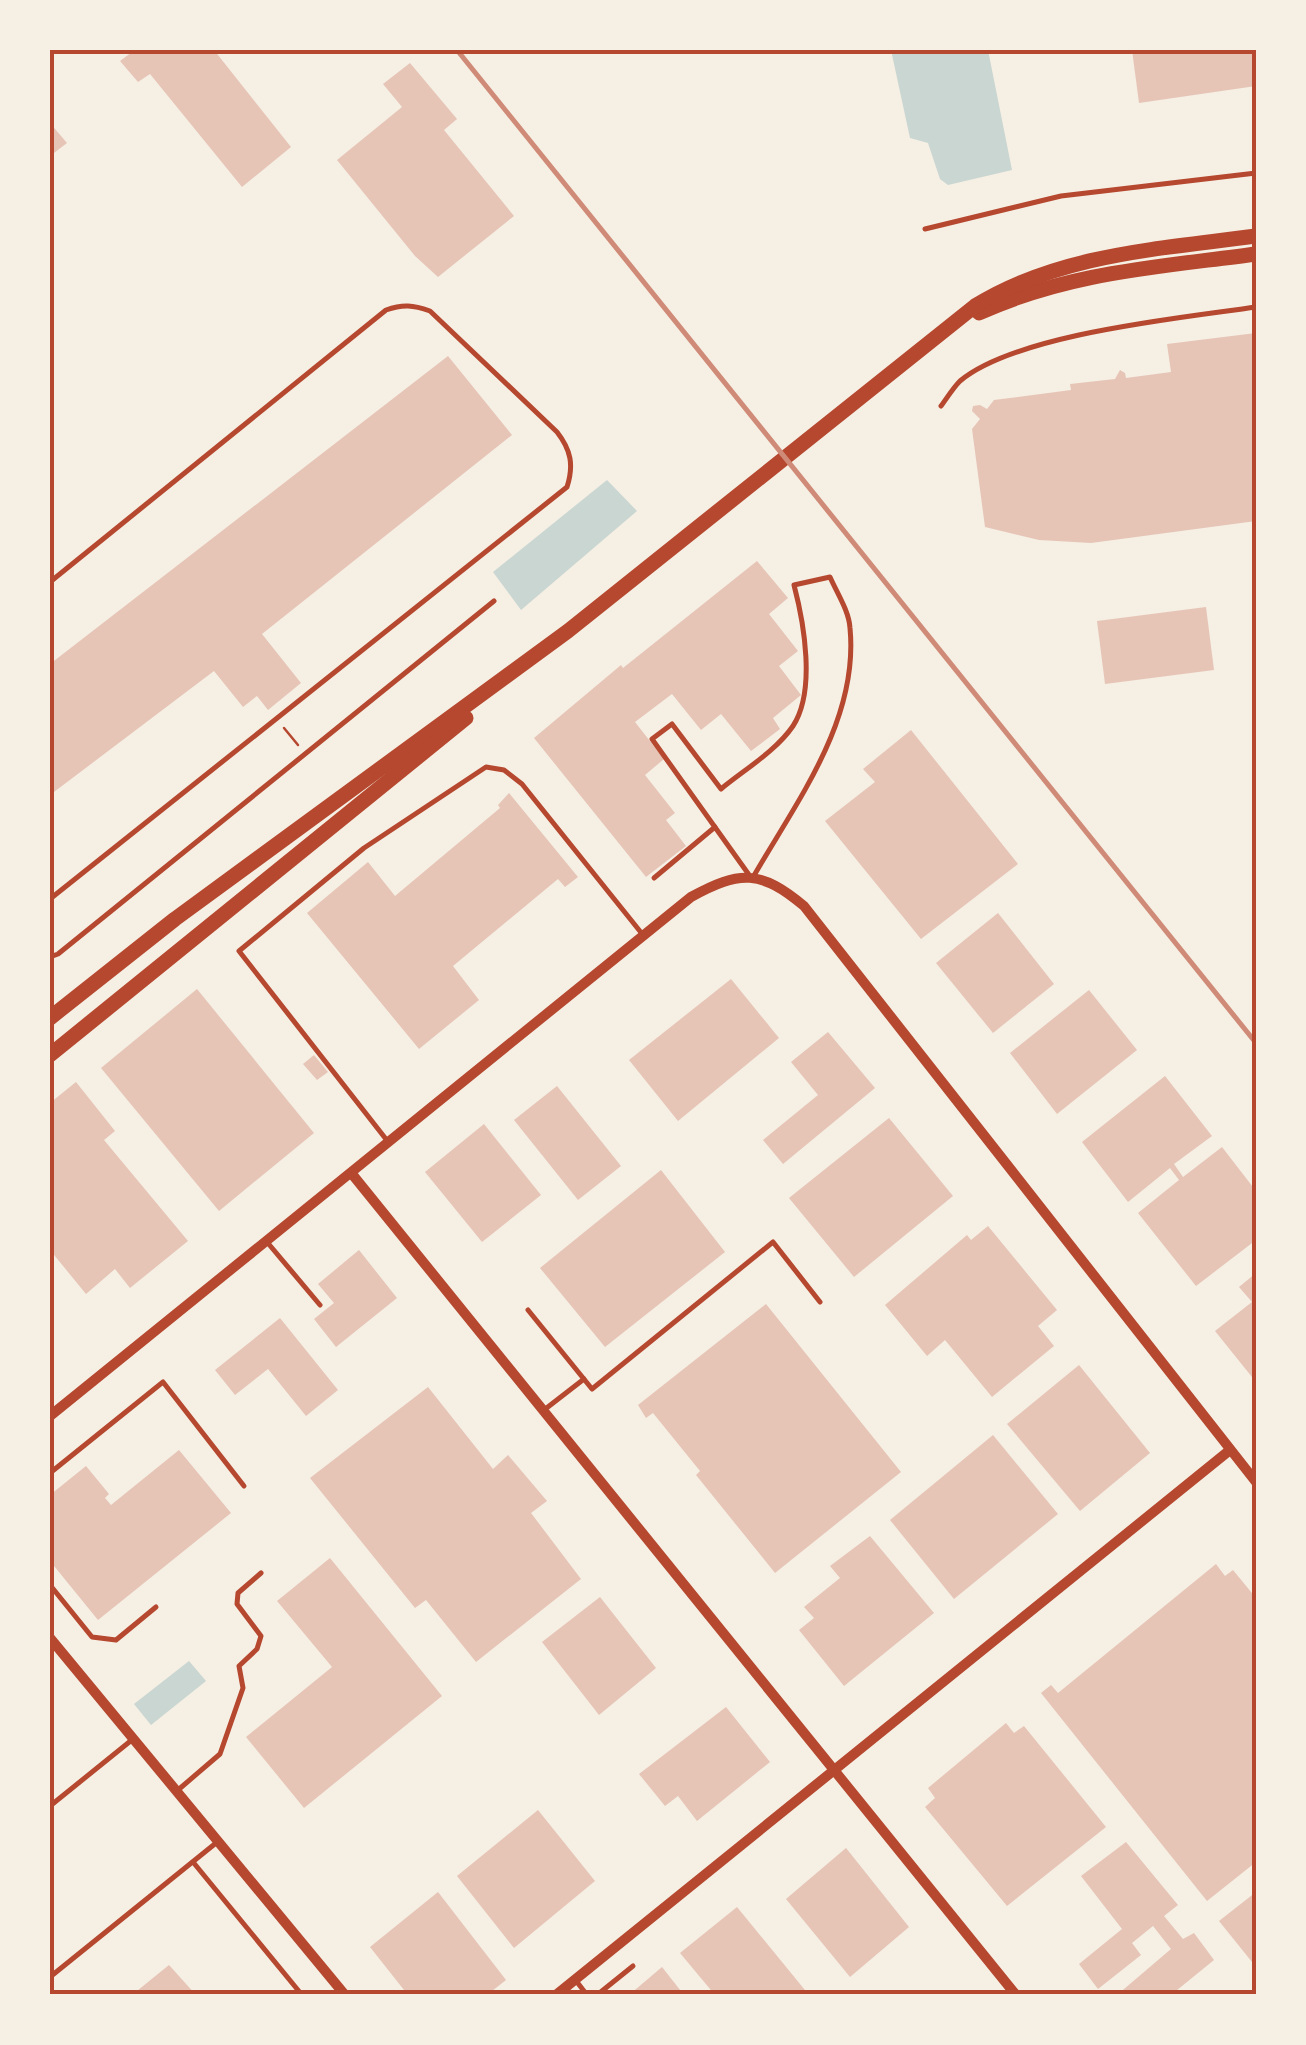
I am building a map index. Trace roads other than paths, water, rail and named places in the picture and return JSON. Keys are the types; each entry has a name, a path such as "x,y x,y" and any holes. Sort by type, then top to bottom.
{"main road":[{"path":"50,1055 415,762 568,630 932,338 995,294 1047,272 1120,255 1256,236"},
{"path":"932,338 1012,298 1055,284 1106,273 1256,254"},
{"path":"50,1018 175,919 568,630"}],"street":[{"path":"50,1416 674,910 713,885 735,878 752,878 779,885 804,906 1256,1482"},
{"path":"352,1174 1016,1995"},
{"path":"556,1995 1230,1450"},
{"path":"50,1638 344,1995"}],"lane":[{"path":"925,228 1061,196 1256,172"},
{"path":"50,582 386,310 412,304 430,311 558,432 571,458 567,486 50,899"},
{"path":"942,406 959,382 997,360 1045,342 1256,307"},
{"path":"830,577 850,624 850,682 832,737 752,878 652,739 672,724 721,789 778,741 794,724 805,680 804,632 794,585 830,577"},
{"path":"50,957 494,601"},
{"path":"390,1143 239,951 364,848 486,767 504,770 522,784 644,935"},
{"path":"654,878 715,827"},
{"path":"267,1242 320,1305"},
{"path":"528,1310 592,1388 774,1242 820,1302"},
{"path":"544,1410 584,1380"},
{"path":"50,1474 163,1382 244,1486"},
{"path":"177,1790 220,1754 243,1688 239,1666 257,1649 261,1636 237,1604 238,1593 261,1572"},
{"path":"50,1585 92,1637 116,1640 156,1607"},
{"path":"50,1806 134,1738"},
{"path":"50,1977 219,1841"},
{"path":"194,1862 302,1995"},
{"path":"598,1995 633,1966"},
{"path":"575,1980 587,1995"}],"railway":[{"path":"457,50 1256,1043"}]}
